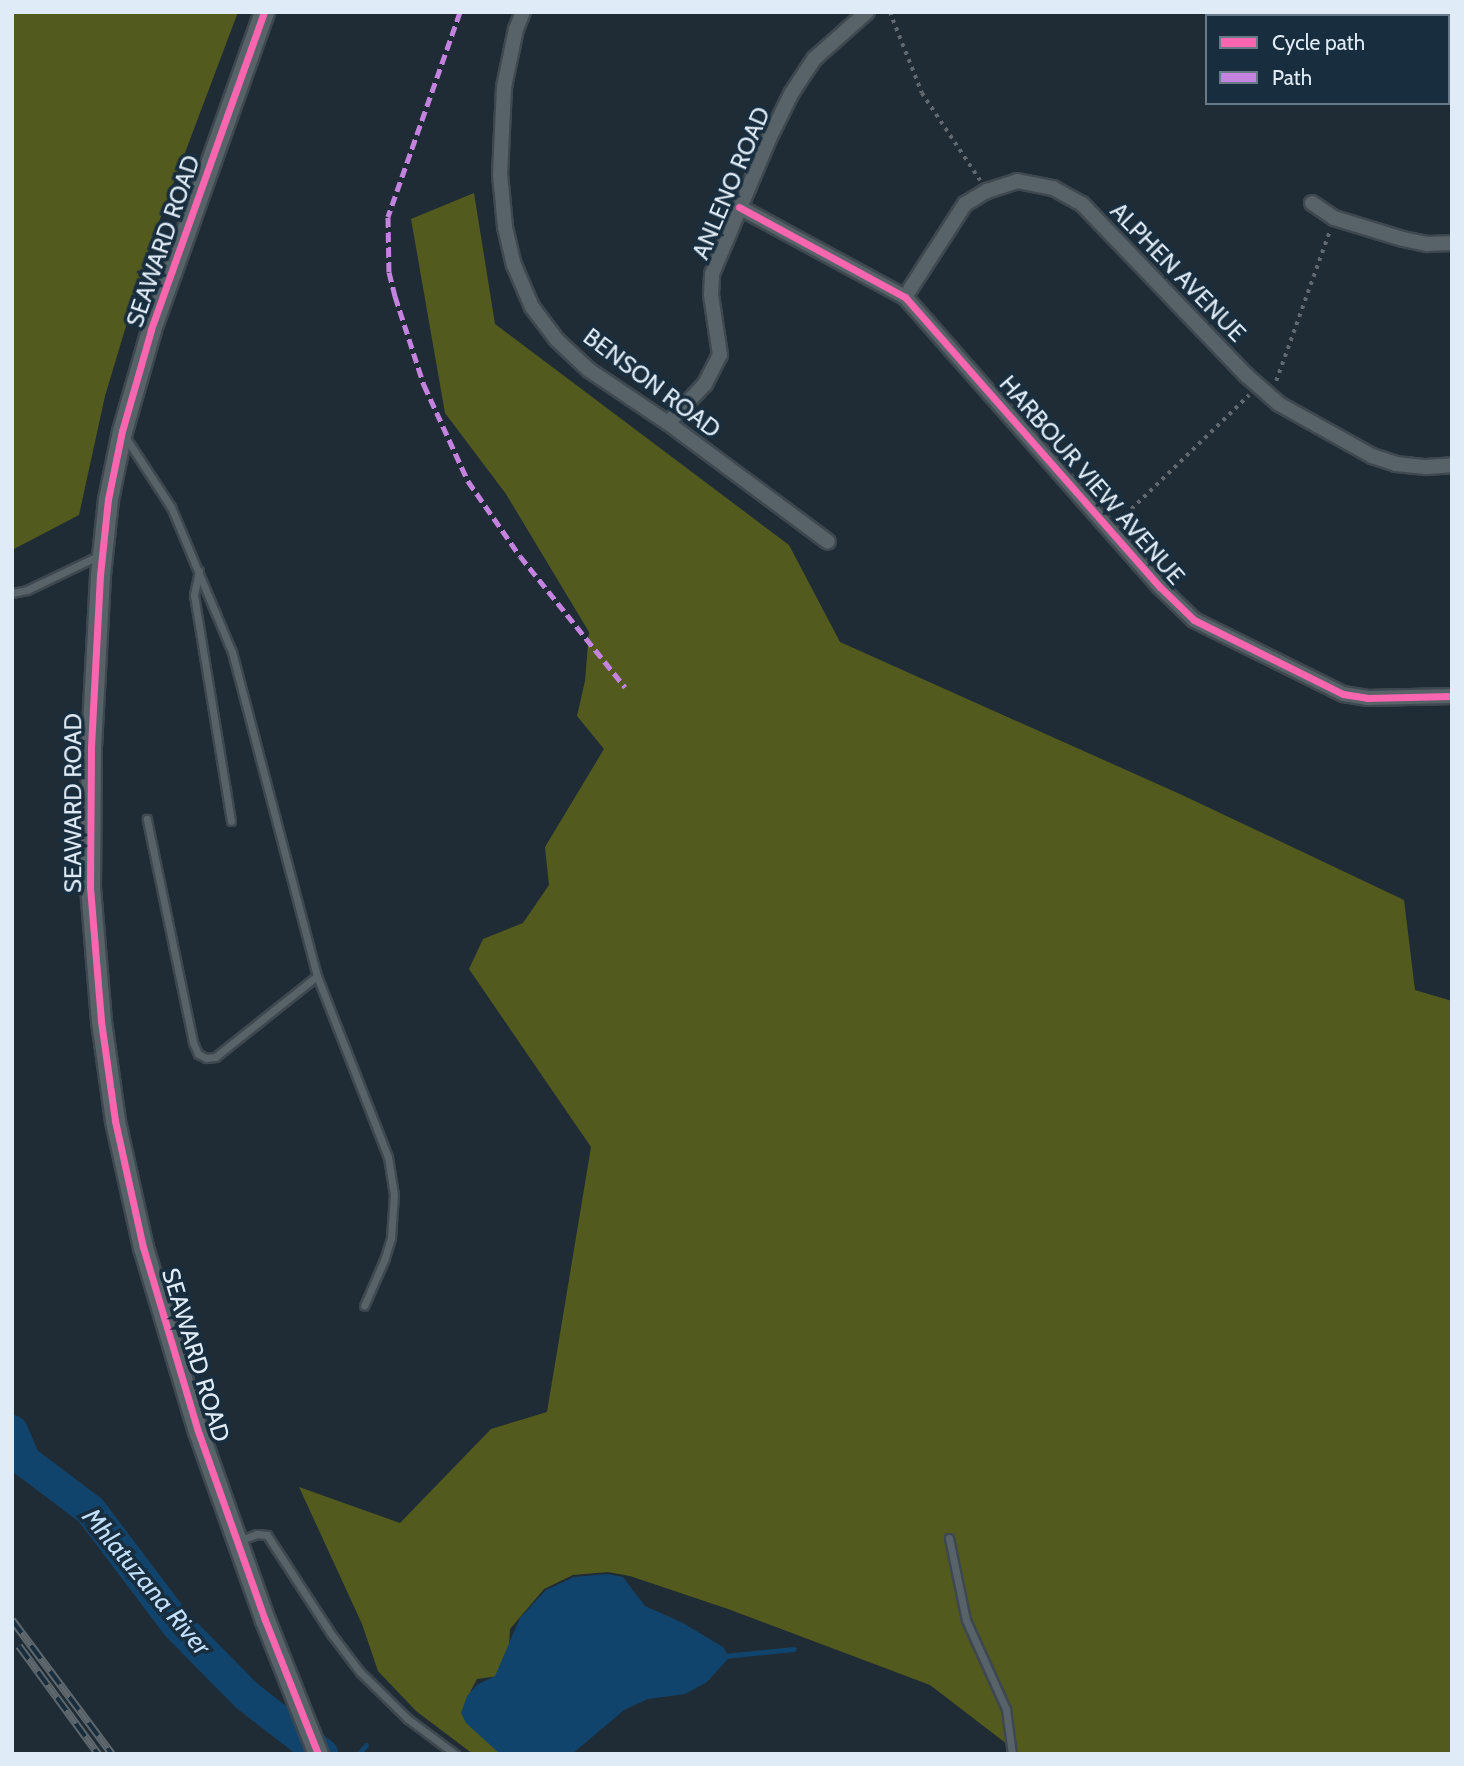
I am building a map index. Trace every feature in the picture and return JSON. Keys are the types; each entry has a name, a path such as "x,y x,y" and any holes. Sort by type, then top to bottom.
{"street":[{"name":"SEAWARD ROAD","path":"264,12 151,330 122,431 108,499 102,554 91,747 90,873 101,1021 117,1134 143,1247 198,1431 265,1620 318,1754"},
{"name":"BENSON ROAD","path":"523,12 516,29 504,88 500,130 505,227 514,265 532,306 557,341 589,370 668,423 828,542"},
{"name":"ANLENO ROAD","path":"668,423 705,384 720,355 711,295 712,274 739,207 791,94 814,59 867,12"},
{"path":"1355,12 1373,14"},
{"name":"ALPHEN AVENUE","path":"905,297 965,204 986,191 1017,181 1053,188 1082,204 1270,396 1372,456 1396,464 1426,467 1452,464"},
{"path":"1312,203 1334,218 1404,239 1427,244 1452,243"},
{"name":"HARBOUR VIEW AVENUE","path":"739,207 905,297 1167,594 1194,620 1323,687 1367,698 1452,696"}],"lane":[{"path":"122,431 171,507 232,652 317,976 388,1157 394,1194 391,1238 364,1306"},
{"path":"12,593 27,590 102,554"},
{"path":"199,571 194,595 231,821"},
{"path":"147,819 198,1054 206,1058 215,1057 317,976"},
{"path":"237,1542 257,1534 267,1535 332,1635 360,1672 408,1719 455,1754"},
{"path":"949,1538 966,1620 1002,1696 1012,1754"}],"path":[{"path":"890,12 922,93 986,191"},
{"path":"1270,396 1334,218"},
{"path":"1111,530 1258,386"}],"green space":[{"path":"12,12 238,12 151,243 105,396 79,515 12,550"},
{"path":"474,193 495,324 789,545 840,642 1182,795 1404,900 1415,990 1452,1001 1452,1754 1020,1754 930,1685 728,1609 630,1576 608,1572 573,1575 544,1589 510,1629 508,1660 498,1676 477,1679 468,1696 506,1754 473,1754 416,1711 378,1671 362,1624 299,1487 400,1523 491,1429 547,1412 591,1147 469,969 483,939 523,923 549,885 545,847 604,749 577,716 585,681 589,632 506,494 445,413 411,219"}],"water":[{"path":"607,1574 623,1577 645,1606 683,1623 723,1647 728,1655 727,1660 707,1682 685,1694 648,1699 624,1710 572,1754 500,1754 466,1723 461,1713 467,1696 477,1685 495,1676 520,1618 546,1590 574,1577"}],"waterway":[{"name":"Mhlatuzana River","path":"12,1431 25,1461 91,1511 178,1626 247,1696 322,1754"},
{"path":"724,1656 794,1649"},
{"path":"358,1754 366,1745"}],"railway":[{"path":"12,1620 112,1754"},
{"path":"19,1646 98,1754"}],"marked path":[{"path":"460,12 388,217 389,272 424,385 468,481 520,556 625,687"}],"cycle path":[{"path":"264,12 151,330 122,431 108,499 100,575 91,747 90,887 101,1021 115,1121 143,1247 198,1431 265,1620 318,1754"},
{"path":"739,207 905,297 1160,587 1194,620 1343,694 1367,698 1452,696"}]}
